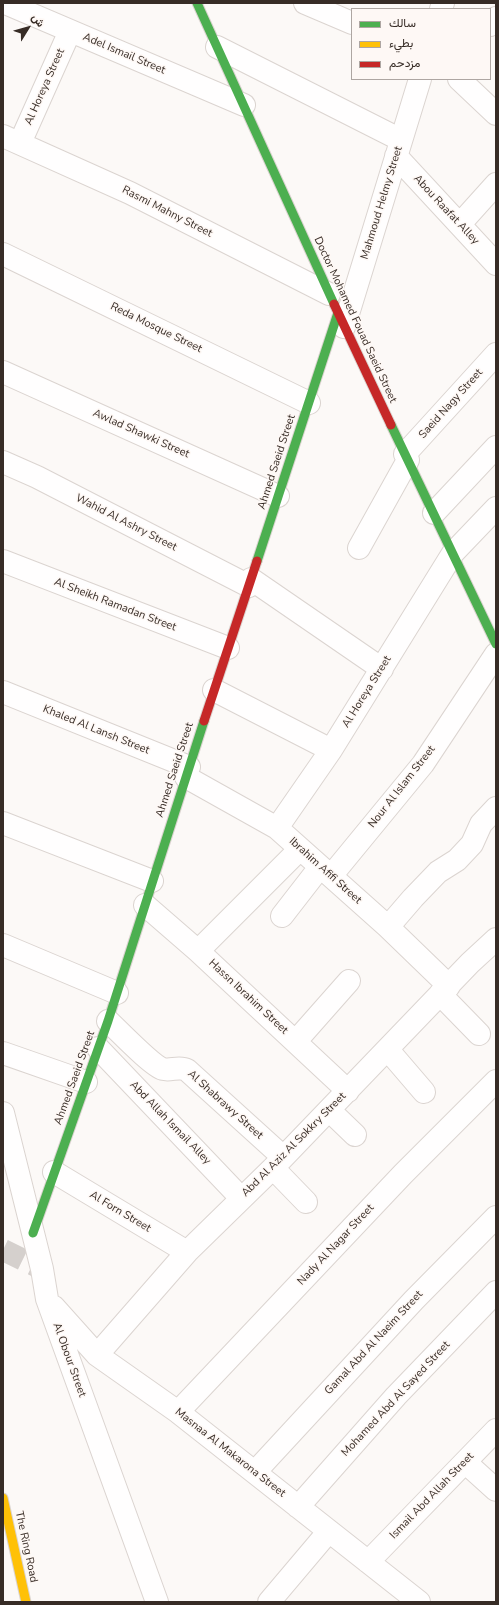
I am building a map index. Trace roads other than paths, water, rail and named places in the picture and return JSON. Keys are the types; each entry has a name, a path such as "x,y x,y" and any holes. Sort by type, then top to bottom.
{"main road":[{"name":"Doctor Mohamed Fouad Saeid Street","path":"196,4 217,46 337,312 496,644"},
{"name":"Ahmed Saeid Street","path":"33,1233 108,1021 187,772 309,403 337,312"},
{"name":"The Ring Road","path":"3,1498 26,1602"}],"street":[{"name":"Adel Ismail Street","path":"5,3 244,105"},
{"path":"305,3 351,23"},
{"name":"Al Horeya Street","path":"11,140 70,31"},
{"name":"Abou Raafat Alley","path":"217,46 399,148 460,224 496,264"},
{"name":"Mahmoud Helmy Street","path":"337,312 399,148 420,80"},
{"path":"460,80 496,114"},
{"name":"Rasmi Mahny Street","path":"11,140 130,193 337,312"},
{"path":"460,224 496,184"},
{"name":"Reda Mosque Street","path":"3,254 309,403"},
{"name":"Saeid Nagy Street","path":"359,548 407,457 496,354"},
{"name":"Awlad Shawki Street","path":"3,372 278,496"},
{"path":"434,513 496,447"},
{"name":"Wahid Al Ashry Street","path":"3,462 250,582 382,669"},
{"name":"Al Horeya Street","path":"277,828 331,750 453,553 496,508"},
{"name":"Al Sheikh Ramadan Street","path":"3,561 228,648"},
{"name":"Nour Al Islam Street","path":"282,916 422,764 496,654"},
{"path":"214,690 331,750"},
{"name":"Khaled Al Lansh Street","path":"3,692 187,772"},
{"name":"Ibrahim Afifi Street","path":"187,772 277,828 388,927 444,990 479,1034"},
{"path":"388,927 438,872 457,860 472,844 481,824 496,808"},
{"path":"3,822 152,881"},
{"path":"198,951 300,849"},
{"name":"Hassn Ibrahim Street","path":"145,905 198,951 348,1091"},
{"name":"Abd Al Aziz Al Sokkry Street","path":"97,1355 187,1252 278,1163 444,990 496,939"},
{"path":"3,945 117,993"},
{"path":"296,1041 349,981"},
{"name":"Al Shabrawy Street","path":"108,1021 157,1066 168,1070 179,1067 187,1070 278,1163 306,1202"},
{"name":"Abd Allah Ismail Alley","path":"98,1048 241,1198"},
{"path":"388,1050 424,1092"},
{"path":"3,1053 86,1082"},
{"name":"Nady Al Nagar Street","path":"178,1412 403,1174 496,1081"},
{"path":"329,1110 355,1135"},
{"name":"Al Obour Street","path":"3,1112 42,1269 47,1299 156,1602"},
{"name":"Al Forn Street","path":"54,1172 187,1252"},
{"name":"Gamal Abd Al Naeim Street","path":"255,1472 414,1300 496,1217"},
{"name":"Mohamed Abd Al Sayed Street","path":"298,1507 396,1396 496,1292"},
{"name":"Masnaa Al Makarona Street","path":"47,1299 97,1355 178,1412 418,1602"},
{"name":"Ismail Abd Allah Street","path":"368,1562 496,1430"},
{"path":"465,1462 496,1490"},
{"path":"269,1602 329,1531"}],"tunnel":[{"path":"3,1250 42,1269"}]}
